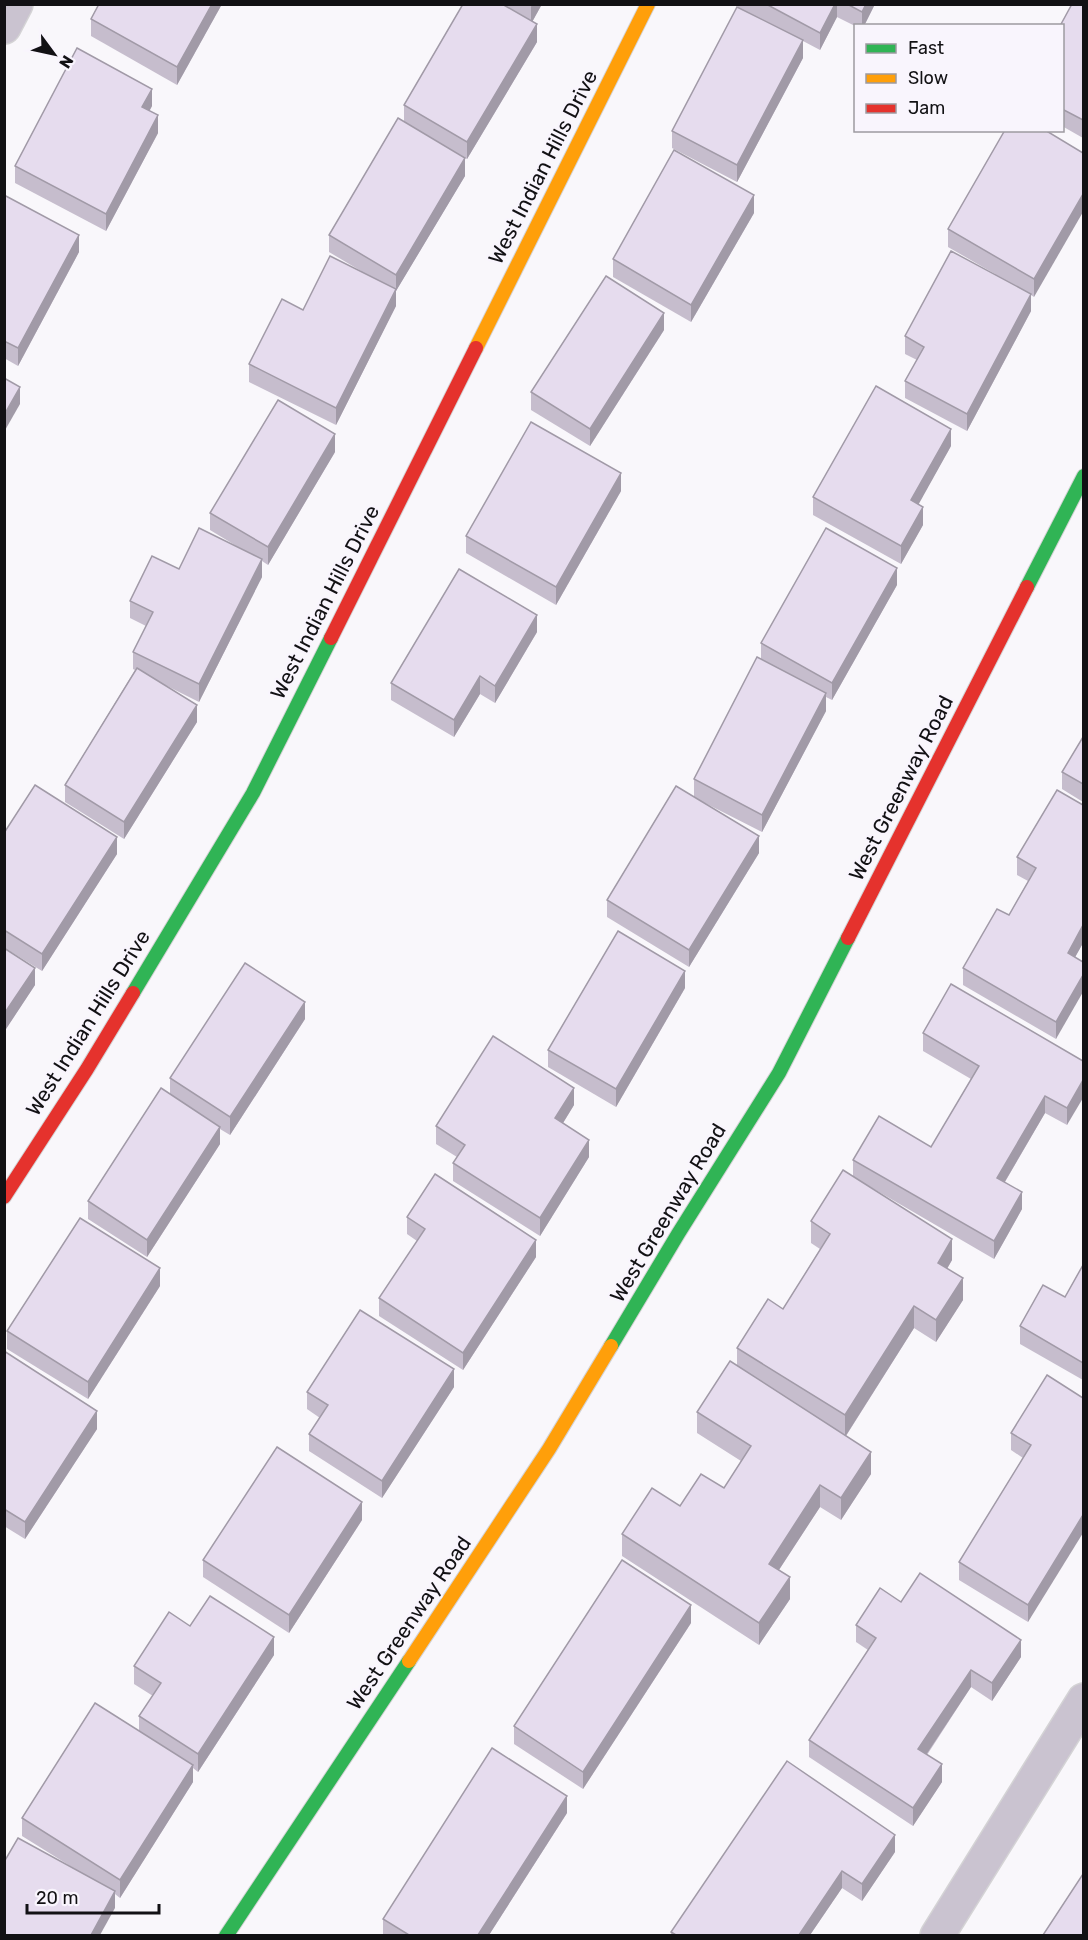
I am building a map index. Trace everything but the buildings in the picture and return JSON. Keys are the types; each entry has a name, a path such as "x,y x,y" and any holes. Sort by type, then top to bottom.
{"street":[{"path":"4,27 16,4"},
{"name":"West Indian Hills Drive","path":"4,1197 87,1069 253,793 648,4"},
{"name":"West Greenway Road","path":"226,1935 549,1449 678,1234 779,1072 1080,492"},
{"path":"937,1935 1083,1700"}],"traffic: fast":[{"path":"1027,587 1084,476"},
{"path":"133,993 253,793 331,638"},
{"path":"611,1346 779,1073 848,938"},
{"path":"226,1936 409,1661"}],"traffic: slow":[{"path":"476,348 648,4"},
{"path":"409,1661 549,1449 611,1346"}],"traffic: jam":[{"path":"331,638 476,348"},
{"path":"848,938 1027,587"},
{"path":"4,1197 133,993"}]}
